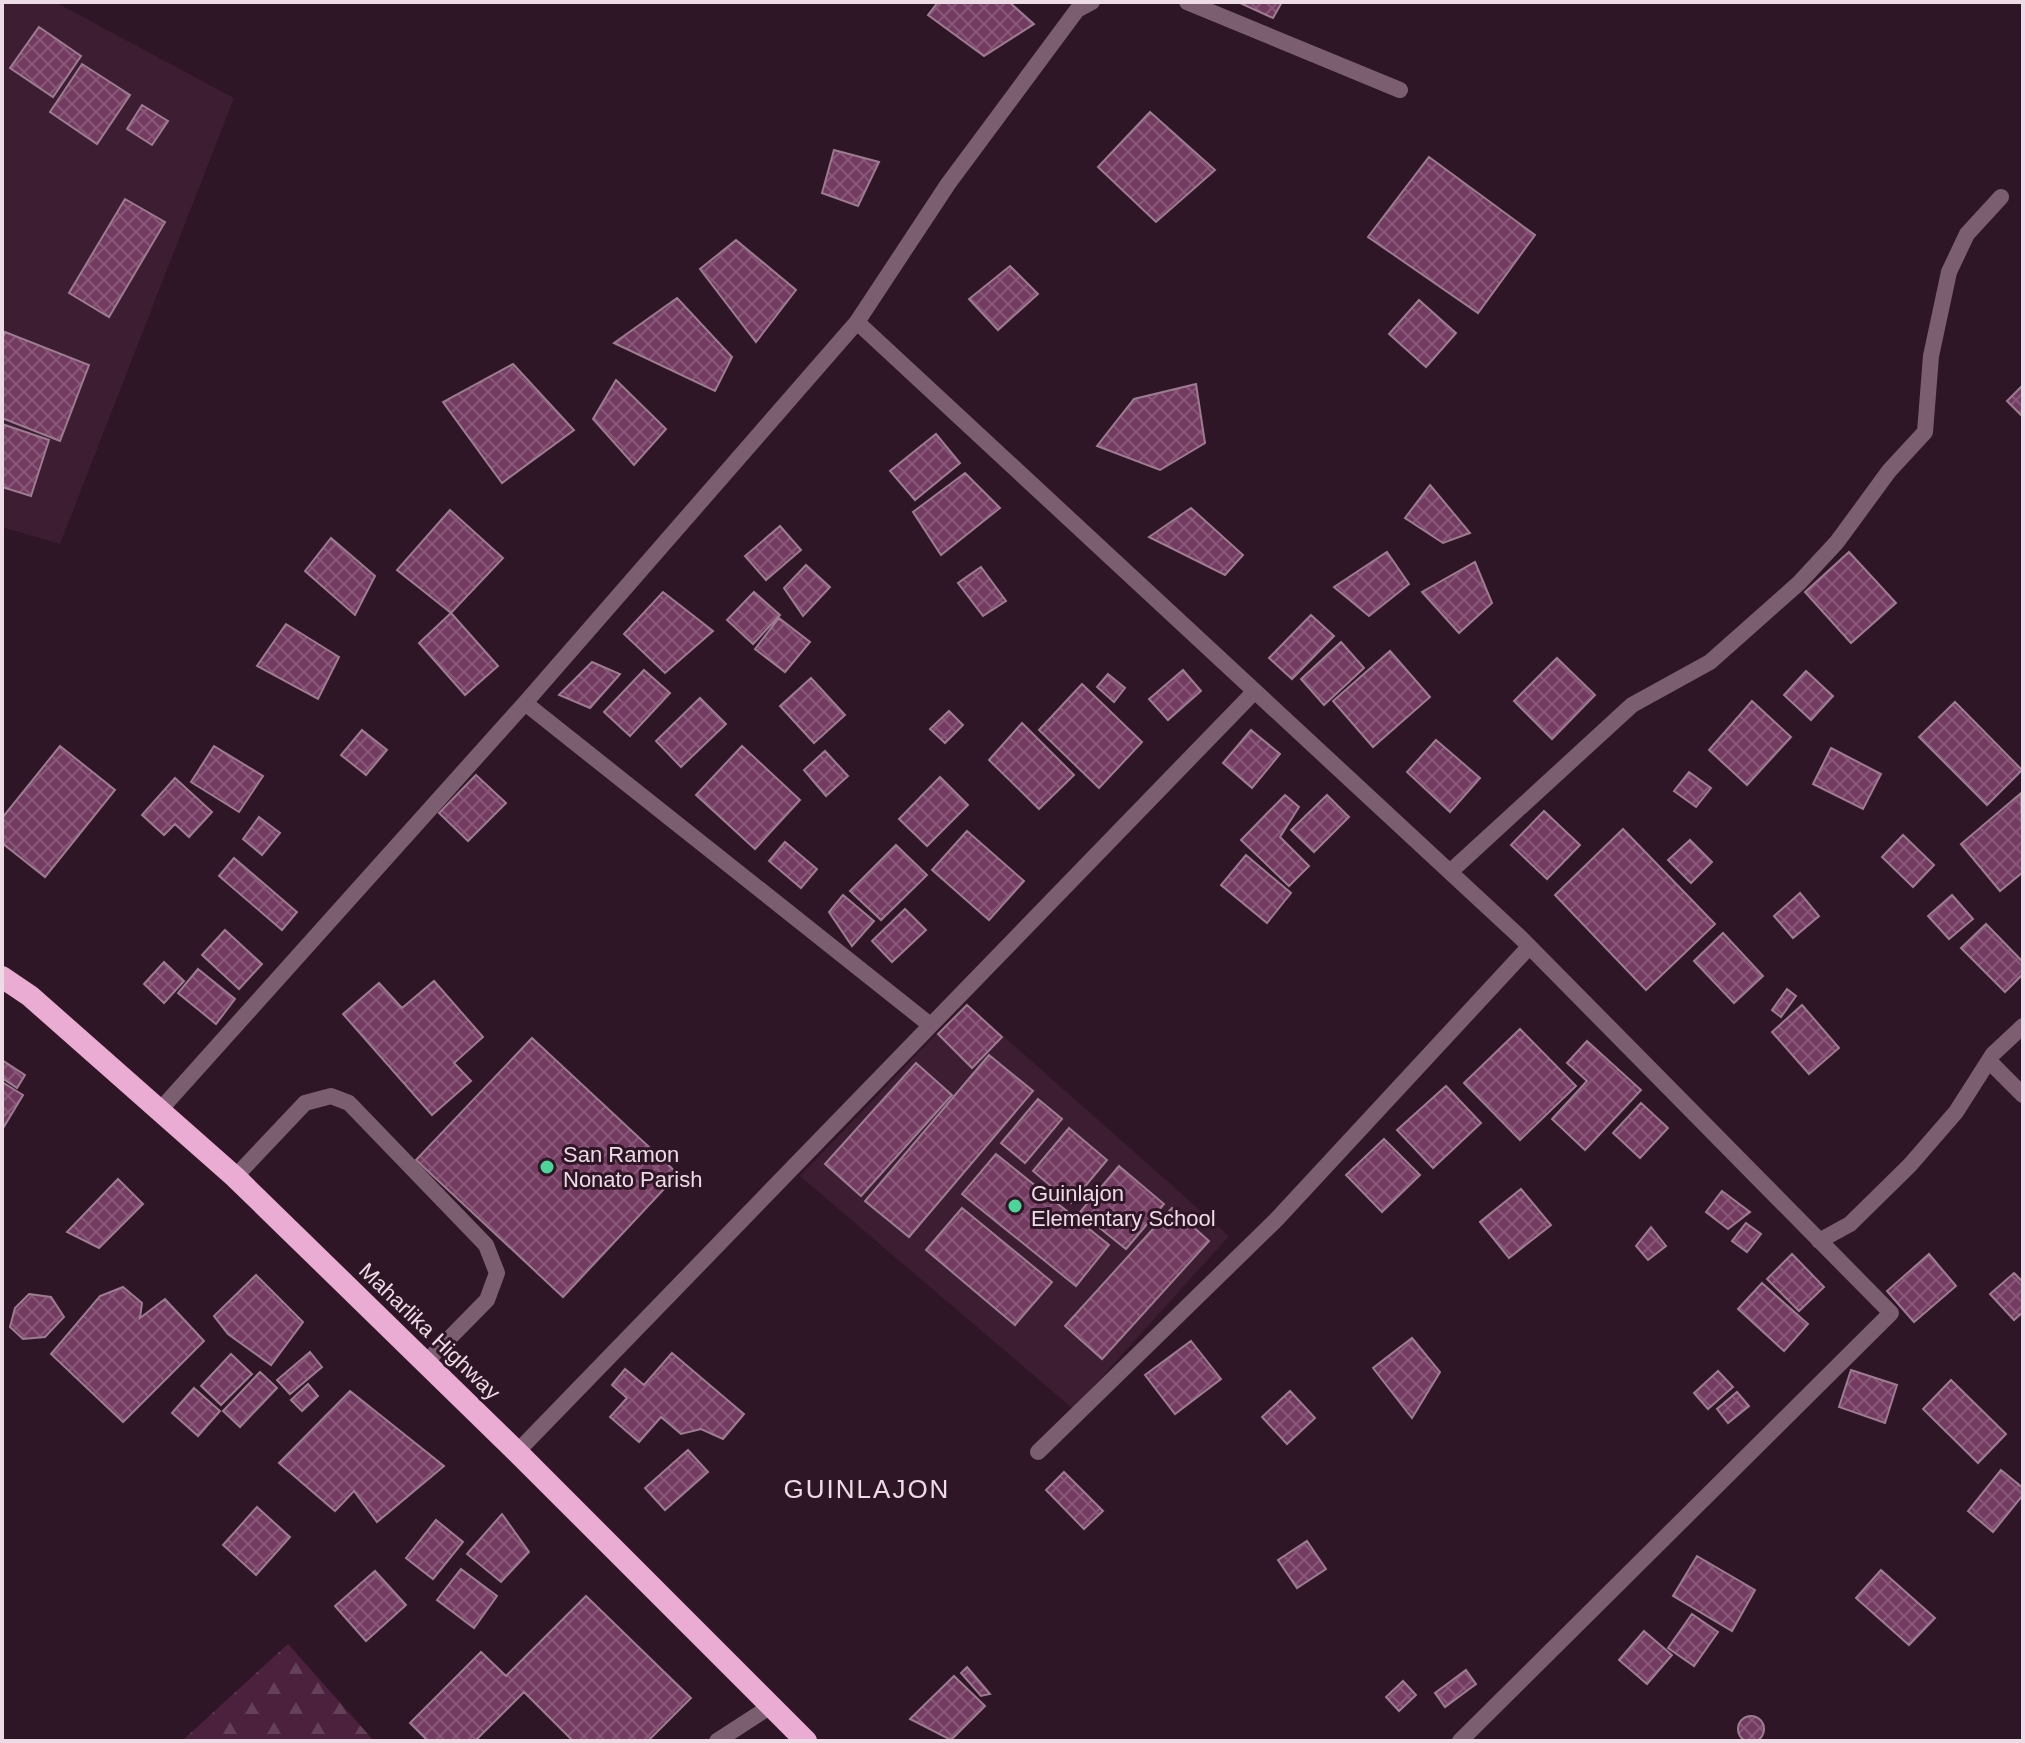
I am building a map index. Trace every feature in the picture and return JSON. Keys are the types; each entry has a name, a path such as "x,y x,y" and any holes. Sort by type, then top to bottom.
{"highway":[{"name":"Maharlika Highway","path":"2,977 30,996 235,1177 517,1452 806,1741"}],"street":[{"path":"160,1110 525,703 857,322 948,184 1077,10 1092,2"},
{"path":"1187,2 1400,90"},
{"path":"1450,872 1632,705 1710,662 1799,583 1837,542 1889,471 1925,432 1931,356 1949,272 1967,234 2001,197"},
{"path":"857,322 1529,947 1891,1313 1460,1741"},
{"path":"517,1452 1255,691"},
{"path":"525,703 929,1024"},
{"path":"1038,1452 1276,1220 1529,947"},
{"path":"1819,1241 1850,1224 1910,1165 1947,1124 1989,1061 2023,1026"},
{"path":"1989,1061 2023,1095"},
{"path":"235,1177 305,1103 331,1096 349,1103 486,1245 497,1273 487,1300 425,1363"},
{"path":"717,1741 771,1706"}],"shaded area":[{"path":"2,2 55,2 234,98 60,544 2,527"},
{"name":"Guinlajon Elementary School","path":"966,1003 1229,1236 1073,1409 800,1176"}],"green space":[{"path":"288,1644 374,1741 182,1741"}],"building":[{"path":"938,2 1009,2 1034,24 984,56 928,15"},
{"path":"1238,2 1282,2 1273,18"},
{"path":"39,27 81,56 53,97 10,68"},
{"path":"82,64 130,95 97,144 50,112"},
{"path":"142,105 168,121 152,145 127,129"},
{"path":"1150,112 1215,170 1156,222 1098,167"},
{"path":"834,150 879,162 858,206 822,193"},
{"path":"1429,157 1535,235 1478,313 1368,237"},
{"path":"125,199 165,222 109,317 69,293"},
{"path":"736,240 796,290 756,342 700,269"},
{"path":"1010,266 1038,294 998,330 969,299"},
{"path":"677,298 732,357 715,391 614,343"},
{"path":"1419,300 1456,333 1426,367 1389,334"},
{"path":"5,332 89,365 60,441 2,418 2,339"},
{"path":"513,364 574,430 502,483 443,402"},
{"path":"616,380 666,429 634,465 593,419"},
{"path":"1196,384 1205,443 1160,470 1097,446 1134,399"},
{"path":"2023,385 2023,417 2007,401"},
{"path":"2,424 49,440 31,496 2,487"},
{"path":"936,434 960,463 915,500 890,471"},
{"path":"965,473 1000,508 941,555 913,512"},
{"path":"1430,485 1470,533 1443,543 1405,518"},
{"path":"1191,508 1243,555 1225,575 1149,537"},
{"path":"450,510 503,558 451,613 397,570"},
{"path":"780,526 801,550 766,580 745,556"},
{"path":"331,538 375,576 355,615 305,571"},
{"path":"1387,552 1409,584 1369,616 1334,587"},
{"path":"1849,552 1896,603 1851,643 1805,592"},
{"path":"1475,562 1492,603 1459,633 1422,592"},
{"path":"806,565 830,587 803,616 784,588"},
{"path":"981,567 1006,601 983,616 958,583"},
{"path":"663,592 713,631 665,673 624,634"},
{"path":"754,592 780,615 753,644 727,620"},
{"path":"451,613 498,666 465,695 419,643"},
{"path":"1311,615 1334,636 1292,679 1269,658"},
{"path":"779,618 810,642 785,672 755,649"},
{"path":"286,624 339,657 318,699 257,666"},
{"path":"1341,642 1364,668 1324,705 1301,679"},
{"path":"1390,651 1430,697 1373,747 1333,701"},
{"path":"1557,658 1595,695 1552,739 1514,701"},
{"path":"592,662 620,674 590,708 559,695"},
{"path":"644,670 670,693 630,736 604,712"},
{"path":"1183,670 1201,691 1168,720 1149,699"},
{"path":"1806,671 1833,696 1811,720 1784,695"},
{"path":"1108,674 1125,688 1114,702 1097,687"},
{"path":"811,678 845,715 814,743 780,706"},
{"path":"1082,684 1142,742 1099,788 1039,730"},
{"path":"700,698 726,724 681,767 656,741"},
{"path":"1752,701 1791,737 1747,785 1709,750"},
{"path":"1955,702 2022,770 1987,805 1919,737"},
{"path":"949,711 963,725 945,743 930,729"},
{"path":"1022,723 1074,775 1039,809 989,760"},
{"path":"362,730 387,750 366,775 341,755"},
{"path":"1251,730 1280,754 1252,788 1223,763"},
{"path":"1436,740 1480,778 1450,812 1407,772"},
{"path":"60,746 115,790 45,877 2,843 2,818"},
{"path":"214,746 263,776 239,812 191,782"},
{"path":"742,746 800,800 755,849 696,795"},
{"path":"1831,748 1881,774 1863,809 1813,784"},
{"path":"825,751 848,776 826,796 804,770"},
{"path":"1689,772 1711,788 1696,807 1674,791"},
{"path":"476,775 506,803 468,841 439,813"},
{"path":"940,777 968,805 927,846 899,819"},
{"path":"175,778 212,812 189,837 175,824 164,835 142,815"},
{"path":"2021,793 2023,872 2000,891 1961,844"},
{"path":"1285,795 1299,807 1280,837 1309,866 1289,886 1241,840"},
{"path":"1327,795 1349,817 1314,852 1291,830"},
{"path":"1544,811 1580,845 1547,879 1511,845"},
{"path":"259,817 280,833 262,855 243,839"},
{"path":"1623,829 1715,924 1646,990 1555,895"},
{"path":"967,831 1024,881 989,920 932,870"},
{"path":"1903,835 1934,865 1913,887 1882,857"},
{"path":"1690,840 1712,862 1691,883 1668,860"},
{"path":"785,842 817,869 801,888 769,861"},
{"path":"896,845 927,875 881,920 850,891"},
{"path":"1246,855 1291,893 1267,923 1221,885"},
{"path":"234,858 297,912 282,930 219,876"},
{"path":"1800,893 1819,916 1793,938 1774,916"},
{"path":"843,895 874,921 852,946 829,912"},
{"path":"1952,895 1973,919 1949,939 1928,916"},
{"path":"905,909 926,930 892,962 872,941"},
{"path":"1986,924 2023,962 2023,974 2005,992 1961,948"},
{"path":"225,930 262,964 239,989 202,955"},
{"path":"1723,933 1763,976 1734,1003 1694,961"},
{"path":"164,962 184,981 164,1003 144,984"},
{"path":"198,969 235,999 216,1024 178,993"},
{"path":"434,981 483,1037 454,1063 471,1081 432,1115 343,1014 379,983 402,1008"},
{"path":"1787,989 1796,996 1781,1017 1772,1010"},
{"path":"967,1005 1002,1037 972,1068 938,1034"},
{"path":"1802,1005 1839,1048 1809,1074 1772,1032"},
{"path":"1520,1029 1576,1086 1520,1140 1464,1083"},
{"name":"San Ramon Nonato Parish","path":"532,1038 678,1174 563,1297 416,1160"},
{"path":"1587,1041 1641,1090 1585,1150 1552,1119 1587,1081 1567,1063"},
{"path":"989,1055 1033,1091 909,1237 865,1201"},
{"path":"2,1060 25,1075 17,1088 2,1078"},
{"path":"916,1063 952,1095 861,1196 825,1164"},
{"path":"2,1082 23,1095 2,1130"},
{"path":"1446,1086 1481,1123 1433,1168 1397,1130"},
{"path":"1038,1099 1062,1119 1025,1163 1001,1143"},
{"path":"1641,1103 1668,1128 1640,1158 1613,1133"},
{"path":"1069,1128 1107,1160 1071,1203 1033,1171"},
{"path":"1384,1139 1420,1175 1382,1212 1346,1175"},
{"path":"996,1154 1109,1245 1076,1286 962,1194"},
{"path":"1119,1166 1164,1204 1126,1249 1080,1212"},
{"path":"118,1179 143,1204 99,1248 67,1232"},
{"path":"1521,1189 1551,1225 1509,1258 1480,1222"},
{"path":"1722,1191 1750,1212 1728,1229 1706,1212"},
{"path":"962,1208 1052,1282 1015,1325 926,1250"},
{"path":"1172,1208 1209,1241 1102,1359 1065,1326"},
{"path":"1746,1223 1761,1234 1747,1252 1732,1241"},
{"path":"1651,1227 1666,1246 1648,1260 1636,1246"},
{"path":"1792,1254 1824,1287 1799,1311 1767,1279"},
{"path":"1929,1254 1956,1286 1914,1322 1887,1291"},
{"path":"2014,1273 2023,1282 2023,1312 2014,1320 1990,1294"},
{"path":"256,1275 303,1322 271,1365 228,1334 214,1316"},
{"path":"1762,1283 1808,1324 1784,1351 1738,1309"},
{"path":"123,1287 142,1303 140,1318 165,1299 204,1341 123,1422 51,1354 100,1296"},
{"path":"29,1294 51,1297 64,1317 45,1337 23,1339 10,1327 15,1308"},
{"path":"1412,1338 1440,1372 1412,1418 1373,1368"},
{"path":"1191,1341 1221,1379 1175,1414 1145,1375"},
{"path":"310,1352 322,1367 290,1394 277,1380"},
{"path":"672,1353 744,1414 723,1439 701,1429 681,1434 661,1417 639,1442 610,1417 627,1398 612,1385 625,1369 644,1385"},
{"path":"231,1354 252,1374 221,1405 201,1386"},
{"path":"1851,1370 1897,1385 1885,1423 1839,1407"},
{"path":"1718,1371 1733,1387 1708,1409 1694,1393"},
{"path":"260,1372 277,1388 240,1427 223,1411"},
{"path":"1951,1380 2006,1434 1978,1463 1923,1409"},
{"path":"308,1384 318,1396 302,1411 291,1400"},
{"path":"194,1388 220,1411 198,1436 172,1413"},
{"path":"350,1391 444,1466 377,1522 354,1491 335,1511 279,1463"},
{"path":"1290,1391 1315,1418 1287,1444 1262,1417"},
{"path":"1737,1392 1749,1406 1728,1423 1717,1409"},
{"path":"688,1450 708,1472 665,1510 645,1488"},
{"path":"2001,1470 2023,1488 2023,1495 1993,1532 1968,1511"},
{"path":"1064,1472 1103,1511 1084,1529 1046,1490"},
{"path":"257,1507 290,1537 256,1575 223,1545"},
{"path":"502,1514 529,1552 501,1582 467,1554"},
{"path":"436,1520 463,1542 433,1579 406,1558"},
{"path":"1307,1541 1326,1569 1297,1588 1278,1560"},
{"path":"1697,1556 1755,1590 1732,1631 1673,1596"},
{"path":"461,1569 497,1596 474,1628 437,1600"},
{"path":"1881,1570 1935,1618 1909,1645 1856,1598"},
{"path":"375,1571 406,1605 366,1641 335,1606"},
{"path":"586,1596 691,1698 648,1741 573,1741 524,1692 475,1741 428,1741 410,1723 481,1652 506,1676"},
{"path":"1692,1614 1718,1632 1694,1666 1668,1648"},
{"path":"1644,1631 1672,1655 1647,1684 1619,1660"},
{"path":"967,1667 990,1694 981,1696 961,1673"},
{"path":"1466,1670 1476,1684 1445,1707 1435,1693"},
{"path":"954,1676 985,1706 951,1740 910,1719"},
{"path":"1403,1681 1416,1695 1399,1711 1386,1697"},
{"path":"1751,1716 1760,1720 1764,1729 1760,1738 1751,1742 1742,1738 1738,1729 1742,1720"}],"place":[{"name":"San Ramon Nonato Parish","path":"547,1167"},
{"name":"Guinlajon Elementary School","path":"1015,1206"}],"district":[{"name":"GUINLAJON","path":"867,1489"}]}
